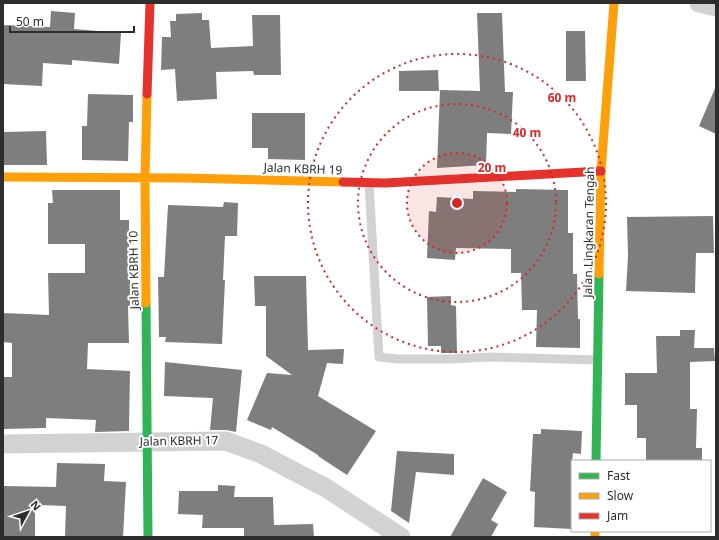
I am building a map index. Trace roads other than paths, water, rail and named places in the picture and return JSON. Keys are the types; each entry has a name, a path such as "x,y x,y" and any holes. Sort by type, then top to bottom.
{"street":[{"name":"Jalan KBRH 10","path":"148,537 145,178 150,3"},
{"name":"Jalan Lingkaran Tengah","path":"596,460 601,172 614,3"},
{"path":"699,3 716,7"},
{"name":"Jalan KBRH 19","path":"3,177 145,178 385,183 601,172"},
{"name":"Jalan KBRH 17","path":"3,444 226,441 261,454 326,488 401,537"}],"lane":[{"path":"369,183 379,357 398,359 452,359 490,356 598,360"}]}
